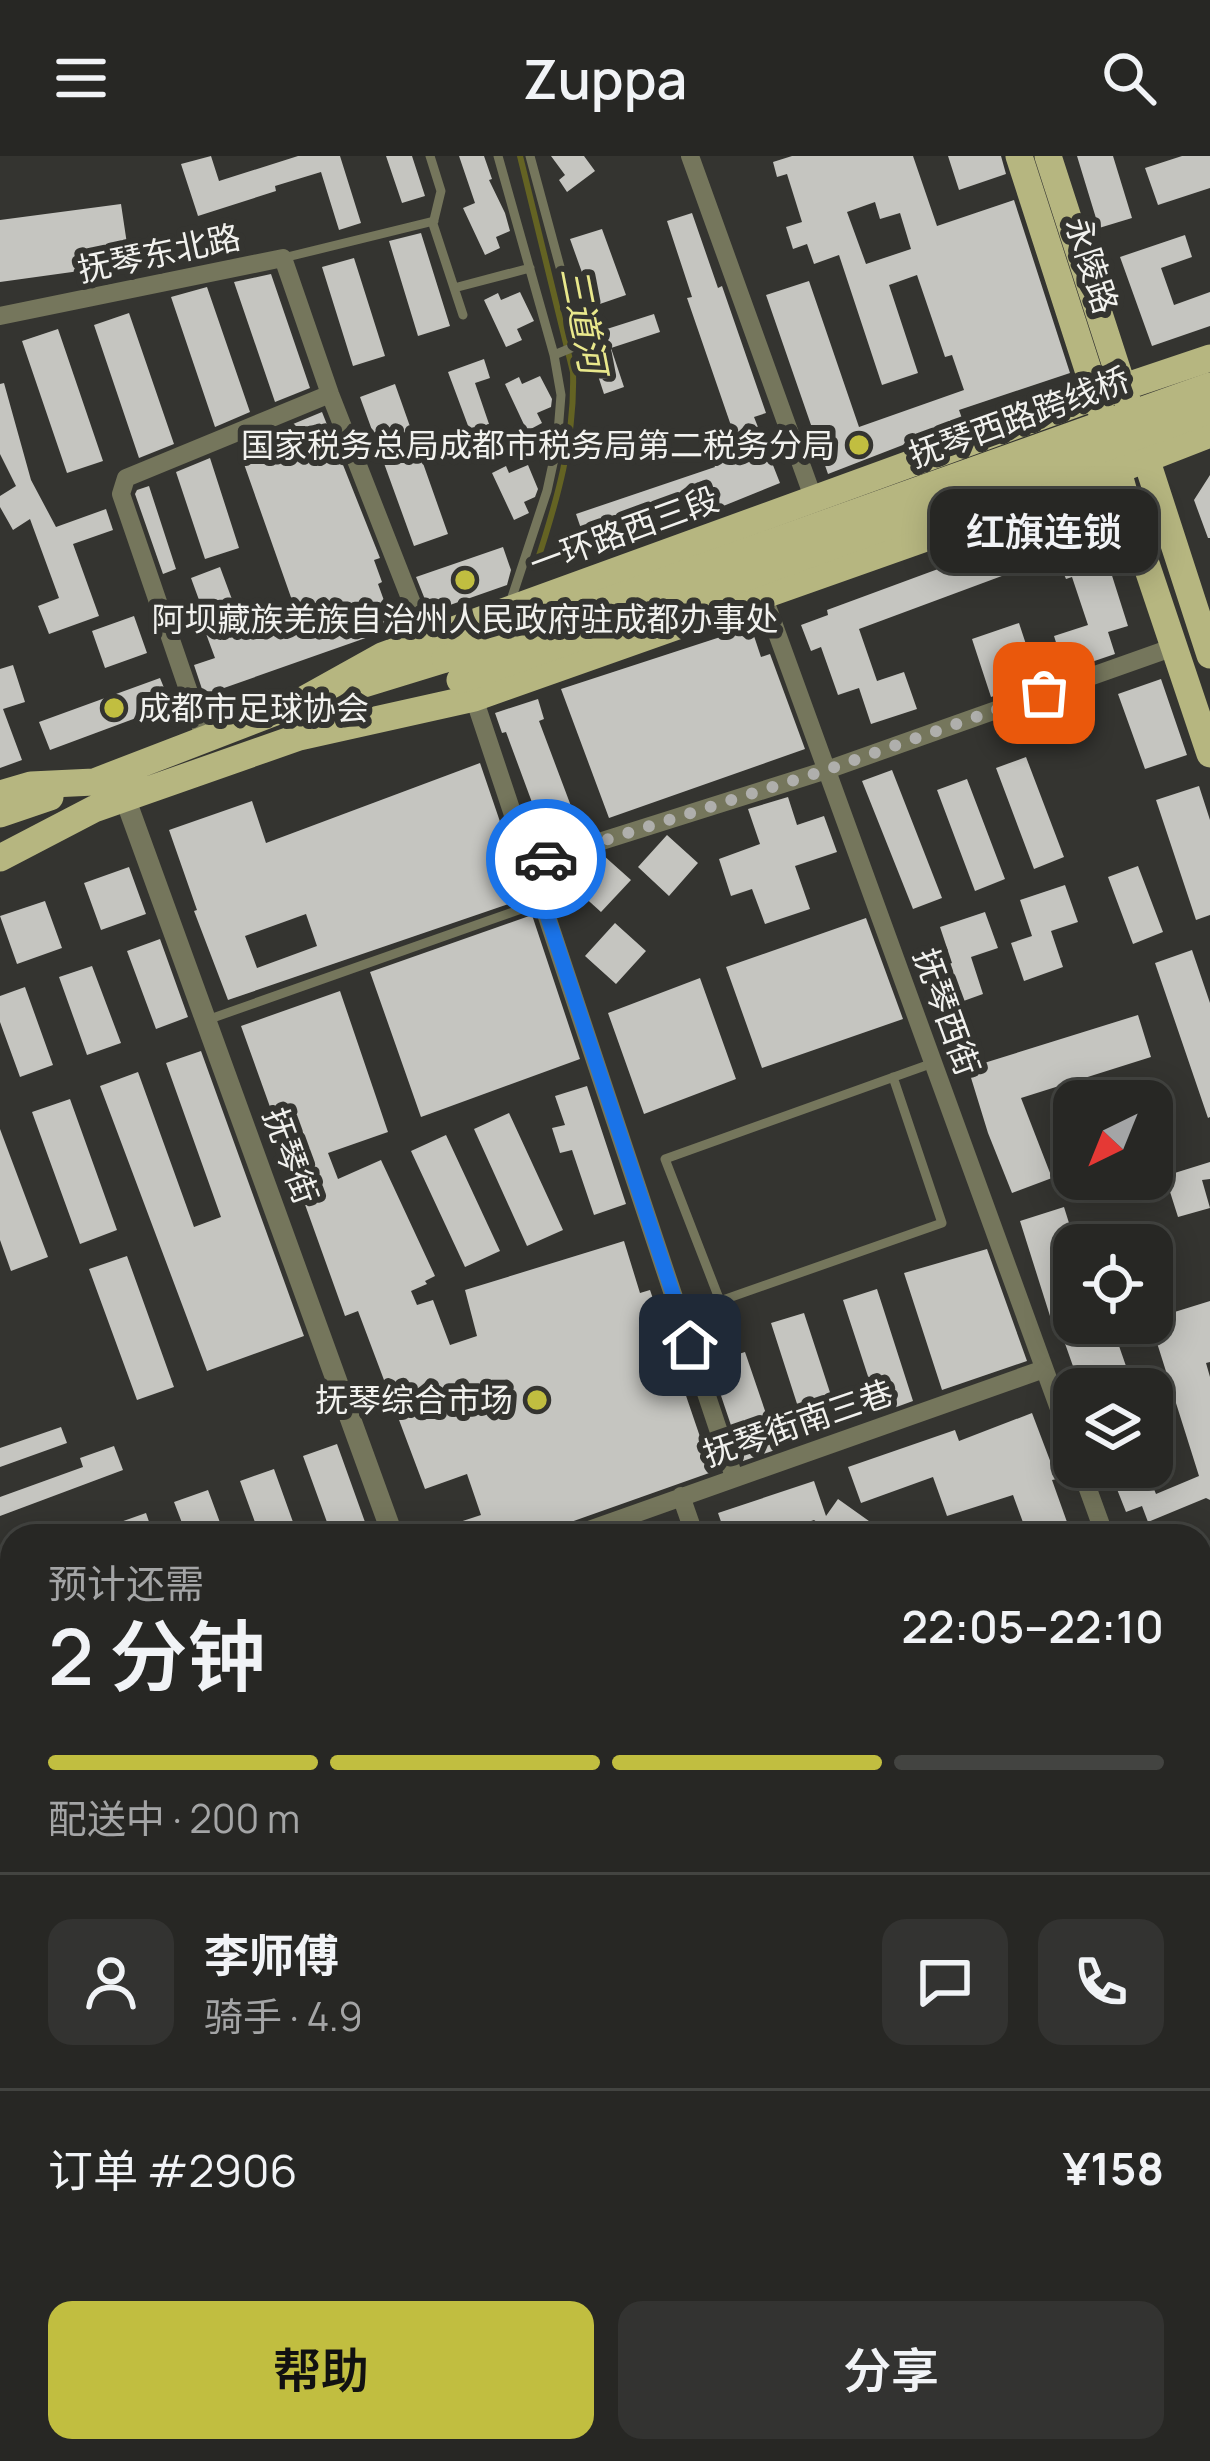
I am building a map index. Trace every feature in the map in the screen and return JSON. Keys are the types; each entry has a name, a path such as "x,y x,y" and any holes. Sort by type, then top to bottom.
{"main road":[{"name":"永陵路","path":"1019,156 1110,391"},
{"name":"永陵路","path":"1048,156 1110,391"},
{"name":"一环路西三段","path":"451,669 507,612 1210,358"},
{"name":"抚琴西路跨线桥","path":"451,669 1210,386"},
{"path":"1110,391 1146,459 1210,655"},
{"path":"1110,391 1118,470 1132,522 1210,754"},
{"name":"抚琴西路跨线桥","path":"451,669 1210,410"},
{"path":"1,838 206,739 294,705 763,595 1210,434"},
{"path":"0,794 31,784 124,798 299,737 451,669"}],"street":[{"path":"690,156 814,500"},
{"name":"抚琴东北路","path":"0,316 283,258 330,394 451,669 530,864 734,1478"},
{"path":"206,739 121,494 126,478 330,394"},
{"name":"抚琴西街","path":"763,595 1053,1393"},
{"path":"530,864 826,770 1174,647"},
{"name":"抚琴街","path":"124,798 389,1524"},
{"name":"抚琴街南三巷","path":"605,1524 1044,1369"},
{"path":"1088,1488 1101,1524"},
{"path":"681,1496 691,1524"}],"lane":[{"path":"430,156 441,191 434,220 463,315"},
{"path":"498,156 557,354 561,395 547,491 507,612"},
{"path":"530,156 580,341 557,354"},
{"path":"283,258 434,220"},
{"path":"454,288 530,268"},
{"path":"207,1020 542,902"},
{"path":"893,1078 942,1223 720,1301 665,1160 933,1063"}],"building":[{"path":"211,156 219,181 298,156 340,156 361,223 339,230 321,172 198,216 181,164"},
{"path":"386,156 412,156 425,196 402,203"},
{"path":"459,156 484,156 510,231 496,237 500,248 485,255 463,208 475,203"},
{"path":"551,156 584,156 595,171 567,192 559,180 565,175"},
{"path":"792,156 913,156 937,226 1014,200 1070,373 959,410 964,424 828,474 766,295 809,281 859,427 964,390 952,355 945,357 917,275 889,285 918,373 882,385 839,255 814,264 807,244 793,249 786,227 802,222 787,174 777,177 773,162","holes":["875,202 880,219 900,213 911,249 866,264 847,212"]},
{"path":"948,156 1001,156 1006,174 959,190"},
{"path":"1077,156 1113,156 1132,218 1099,228"},
{"path":"1182,156 1210,156 1210,188 1158,205 1145,168"},
{"path":"121,204 130,264 0,282 0,220"},
{"path":"692,213 766,413 754,417 780,483 589,552 576,514 715,467 710,454 737,443 687,298 692,297 667,221"},
{"path":"602,229 626,295 594,306 570,239"},
{"path":"421,233 450,326 418,336 389,241"},
{"path":"1185,235 1192,257 1161,268 1174,305 1210,292 1210,326 1152,346 1120,257"},
{"path":"354,258 385,356 353,366 322,267"},
{"path":"271,274 310,388 275,402 234,282"},
{"path":"207,287 250,412 215,427 171,297"},
{"path":"520,292 534,321 517,329 522,340 506,347 484,300 498,293 501,300"},
{"path":"129,313 174,444 139,458 94,325"},
{"path":"654,314 660,332 611,348 624,387 604,394 588,335"},
{"path":"58,329 103,461 67,473 22,341"},
{"path":"484,359 490,378 475,383 489,424 470,431 448,372"},
{"path":"540,376 552,399 551,407 537,413 542,423 527,431 505,384 519,377 522,384"},
{"path":"4,383 31,480 56,527 106,509 113,530 73,544 99,616 49,634 38,606 59,598 30,519 13,530 0,507 0,496 16,486 0,454 0,384"},
{"path":"395,384 448,534 414,546 360,397"},
{"path":"322,412 380,558 374,560 382,582 378,584 394,628 204,695 194,665 215,658 191,578 220,567 240,621 293,603 238,447"},
{"path":"210,458 239,548 205,559 176,472"},
{"path":"528,465 538,489 535,497 524,502 529,513 514,520 492,473 506,466 509,473"},
{"path":"1210,475 1210,538 1208,538 1194,500"},
{"path":"149,486 176,569 163,574 135,494"},
{"path":"1038,532 1048,559 859,629 877,681 904,672 917,709 871,724 859,688 838,695 821,647 811,651 801,625 828,615 827,610"},
{"path":"1115,533 1124,557 1108,563 1128,626 1108,632 1115,654 1065,671 1054,636 1088,625 1072,577 1066,579 1056,555"},
{"name":"阿坝藏族羌族自治州人民政府驻成都办事处","path":"503,547 511,570 507,585 430,612 416,577"},
{"path":"134,616 147,653 105,668 92,631"},
{"path":"1019,623 1038,681 991,697 972,639"},
{"path":"751,627 761,657 770,654 805,749 609,818 561,689"},
{"path":"13,665 25,702 3,709 22,760 0,768 0,669"},
{"path":"160,678 171,705 50,750 39,722"},
{"path":"1161,679 1187,755 1145,769 1118,694"},
{"path":"538,699 544,719 539,721 580,830 547,843 495,713"},
{"path":"1026,757 1064,857 1034,869 996,768"},
{"path":"480,763 526,898 228,1000 169,830 252,801 266,843","holes":["306,914 317,946 257,968 245,936"]},
{"path":"892,770 942,898 913,909 862,781"},
{"path":"967,779 1005,879 975,891 937,790"},
{"path":"1199,786 1210,820 1210,915 1196,920 1156,800"},
{"path":"788,797 797,825 824,816 837,852 795,866 810,909 765,924 752,889 731,896 719,859 760,844 748,809"},
{"path":"667,835 698,863 669,896 638,867"},
{"path":"603,855 631,880 601,912 570,884 594,858"},
{"path":"1138,866 1163,932 1133,944 1108,877"},
{"path":"129,867 146,914 101,930 84,883"},
{"path":"1065,885 1078,922 1051,931 1063,967 1024,981 1011,943 1032,936 1020,900"},
{"path":"45,901 62,948 17,964 0,916"},
{"path":"985,912 998,948 971,957 983,994 944,1008 931,970 952,963 940,927"},
{"path":"532,915 580,1059 421,1117 370,972"},
{"path":"866,918 903,1019 762,1068 726,967"},
{"path":"615,923 646,951 616,984 585,956"},
{"path":"160,939 188,1017 156,1029 127,951"},
{"path":"1192,950 1210,1003 1208,1118 1155,963"},
{"path":"92,966 121,1043 87,1055 59,977"},
{"path":"700,978 736,1079 644,1114 608,1013"},
{"path":"25,987 53,1065 20,1077 0,1022 0,996"},
{"path":"340,991 388,1132 328,1153 338,1179 381,1160 435,1276 411,1291 417,1305 433,1300 450,1345 477,1336 465,1290 624,1241 640,1293 650,1290 712,1472 567,1524 454,1524 481,1515 467,1474 425,1489 358,1311 345,1316 241,1026"},
{"path":"1138,1015 1151,1057 1078,1080 1053,1080 1053,1088 1021,1098 1052,1178 1012,1193 968,1068"},
{"path":"201,1051 304,1336 207,1371 100,1086 138,1072 194,1227 221,1217 166,1063"},
{"path":"587,1086 626,1204 594,1215 572,1150 560,1153 552,1128 565,1125 555,1096"},
{"path":"70,1099 117,1230 80,1244 32,1112"},
{"path":"509,1113 563,1230 527,1246 474,1129"},
{"path":"0,1129 48,1257 11,1271 0,1240"},
{"path":"446,1135 500,1251 465,1267 411,1151"},
{"path":"1210,1162 1210,1179 1202,1180 1210,1208 1178,1217 1173,1174"},
{"path":"1064,1207 1069,1224 1053,1224 1053,1315 1050,1316 1020,1221"},
{"path":"987,1249 1027,1361 942,1390 904,1273"},
{"path":"127,1256 174,1387 137,1400 89,1269"},
{"path":"877,1289 913,1401 880,1413 843,1300"},
{"path":"1210,1301 1210,1362 1206,1363 1210,1500 1148,1522 1142,1506 1126,1512 1117,1488 1154,1488 1156,1494 1199,1476 1173,1394 1173,1368 1165,1368 1157,1344 1173,1344 1173,1312"},
{"path":"804,1313 841,1426 808,1438 771,1323"},
{"path":"1065,1344 1118,1344 1127,1368 1074,1368"},
{"path":"745,1352 778,1449 743,1461 710,1363"},
{"path":"1032,1413 1068,1524 1024,1524 1013,1495 947,1516 933,1477 861,1503 848,1467 955,1430 959,1441"},
{"path":"61,1427 67,1443 0,1467 0,1448"},
{"path":"337,1444 366,1524 328,1524 303,1456"},
{"path":"114,1446 123,1470 0,1516 0,1497 83,1467 80,1458"},
{"path":"274,1469 294,1524 256,1524 240,1481"},
{"path":"814,1481 826,1516 838,1499 873,1524 820,1524 814,1520 722,1524 718,1513"},
{"path":"208,1490 221,1524 182,1524 174,1502"},
{"path":"146,1513 150,1524 115,1524"}],"waterway":[{"name":"三道河","path":"520,156 573,372 563,470 536,565"}],"way so far":[{"path":"546,859 826,770 1044,693"}],"place":[{"name":"国家税务总局成都市税务局第二税务分局","path":"859,445"},
{"name":"阿坝藏族羌族自治州人民政府驻成都办事处","path":"465,580"},
{"name":"红旗连锁","path":"1044,693"},
{"name":"成都市足球协会","path":"114,708"},
{"name":"抚琴综合市场","path":"537,1400"}],"route":[{"path":"546,859 530,864 690,1345"}]}
